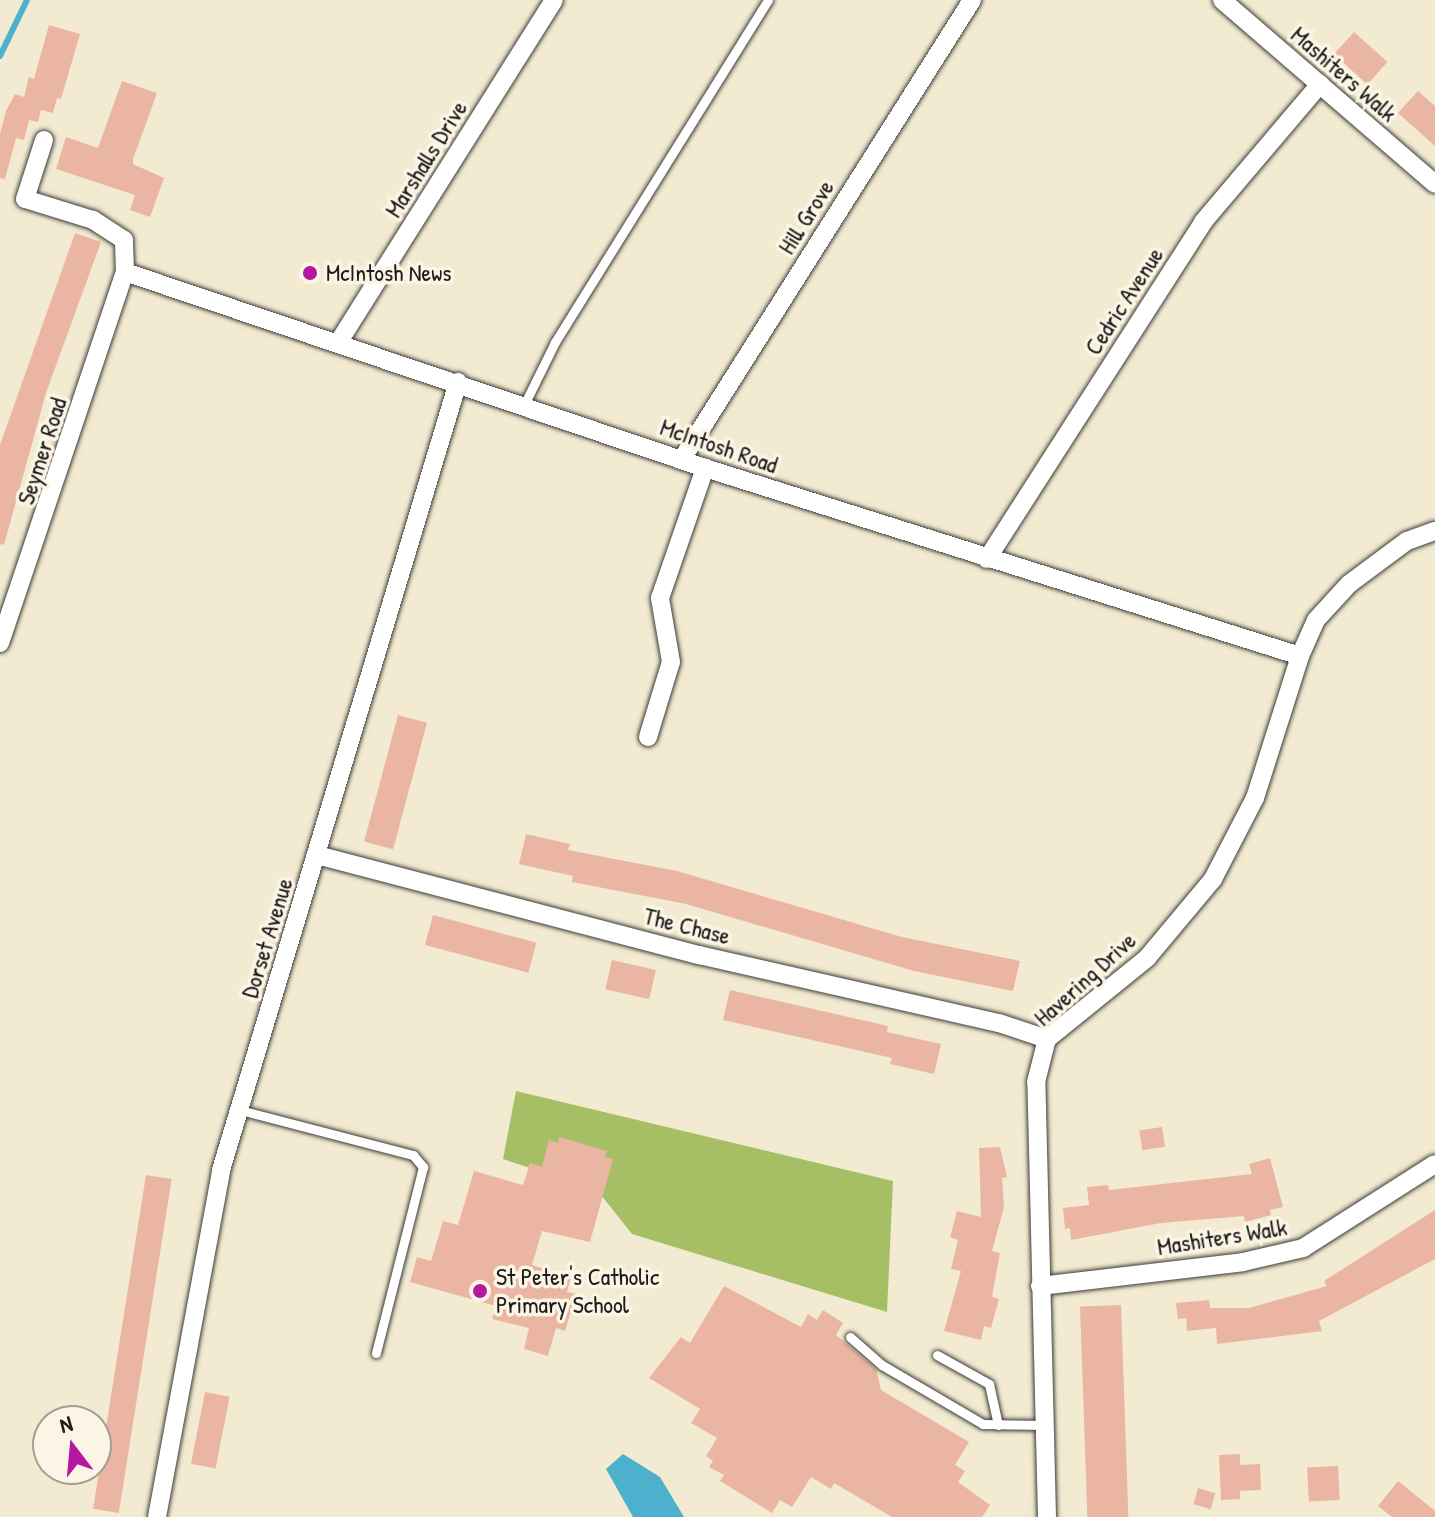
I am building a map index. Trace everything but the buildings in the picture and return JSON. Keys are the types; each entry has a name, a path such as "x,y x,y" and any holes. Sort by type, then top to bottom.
{"street":[{"name":"Marshalls Drive","path":"338,343 554,0"},
{"name":"Hill Grove","path":"682,459 972,0"},
{"name":"Mashiters Walk","path":"1222,0 1435,184"},
{"name":"Cedric Avenue","path":"987,559 1203,222 1320,84"},
{"path":"44,140 25,199 93,220 124,240 125,272"},
{"name":"McIntosh Road","path":"125,272 705,468 1300,656"},
{"name":"Seymer Road","path":"0,643 125,272"},
{"name":"Dorset Avenue","path":"157,1517 221,1170 458,382"},
{"path":"648,737 671,662 660,598 705,468"},
{"name":"Havering Drive","path":"1047,1517 1036,1082 1047,1039 1147,958 1213,879 1255,798 1300,656 1316,620 1349,584 1407,541 1435,531"},
{"name":"The Chase","path":"317,855 699,955 999,1023 1047,1039"},
{"name":"Mashiters Walk","path":"1040,1286 1243,1262 1303,1248 1435,1164"}],"lane":[{"path":"524,405 549,353 768,0"},
{"path":"240,1110 413,1155 423,1167 376,1353"},
{"path":"850,1337 882,1365 983,1424 1045,1425"},
{"path":"937,1355 989,1384 998,1425"}],"green space":[{"path":"516,1091 893,1181 887,1312 632,1234 597,1190 503,1159"}],"water":[{"path":"623,1454 660,1477 684,1517 633,1517 606,1469"}],"waterway":[{"path":"0,56 27,0"}],"place":[{"name":"McIntosh News","path":"310,273"},
{"name":"St Peter's Catholic Primary School","path":"480,1291"}]}
